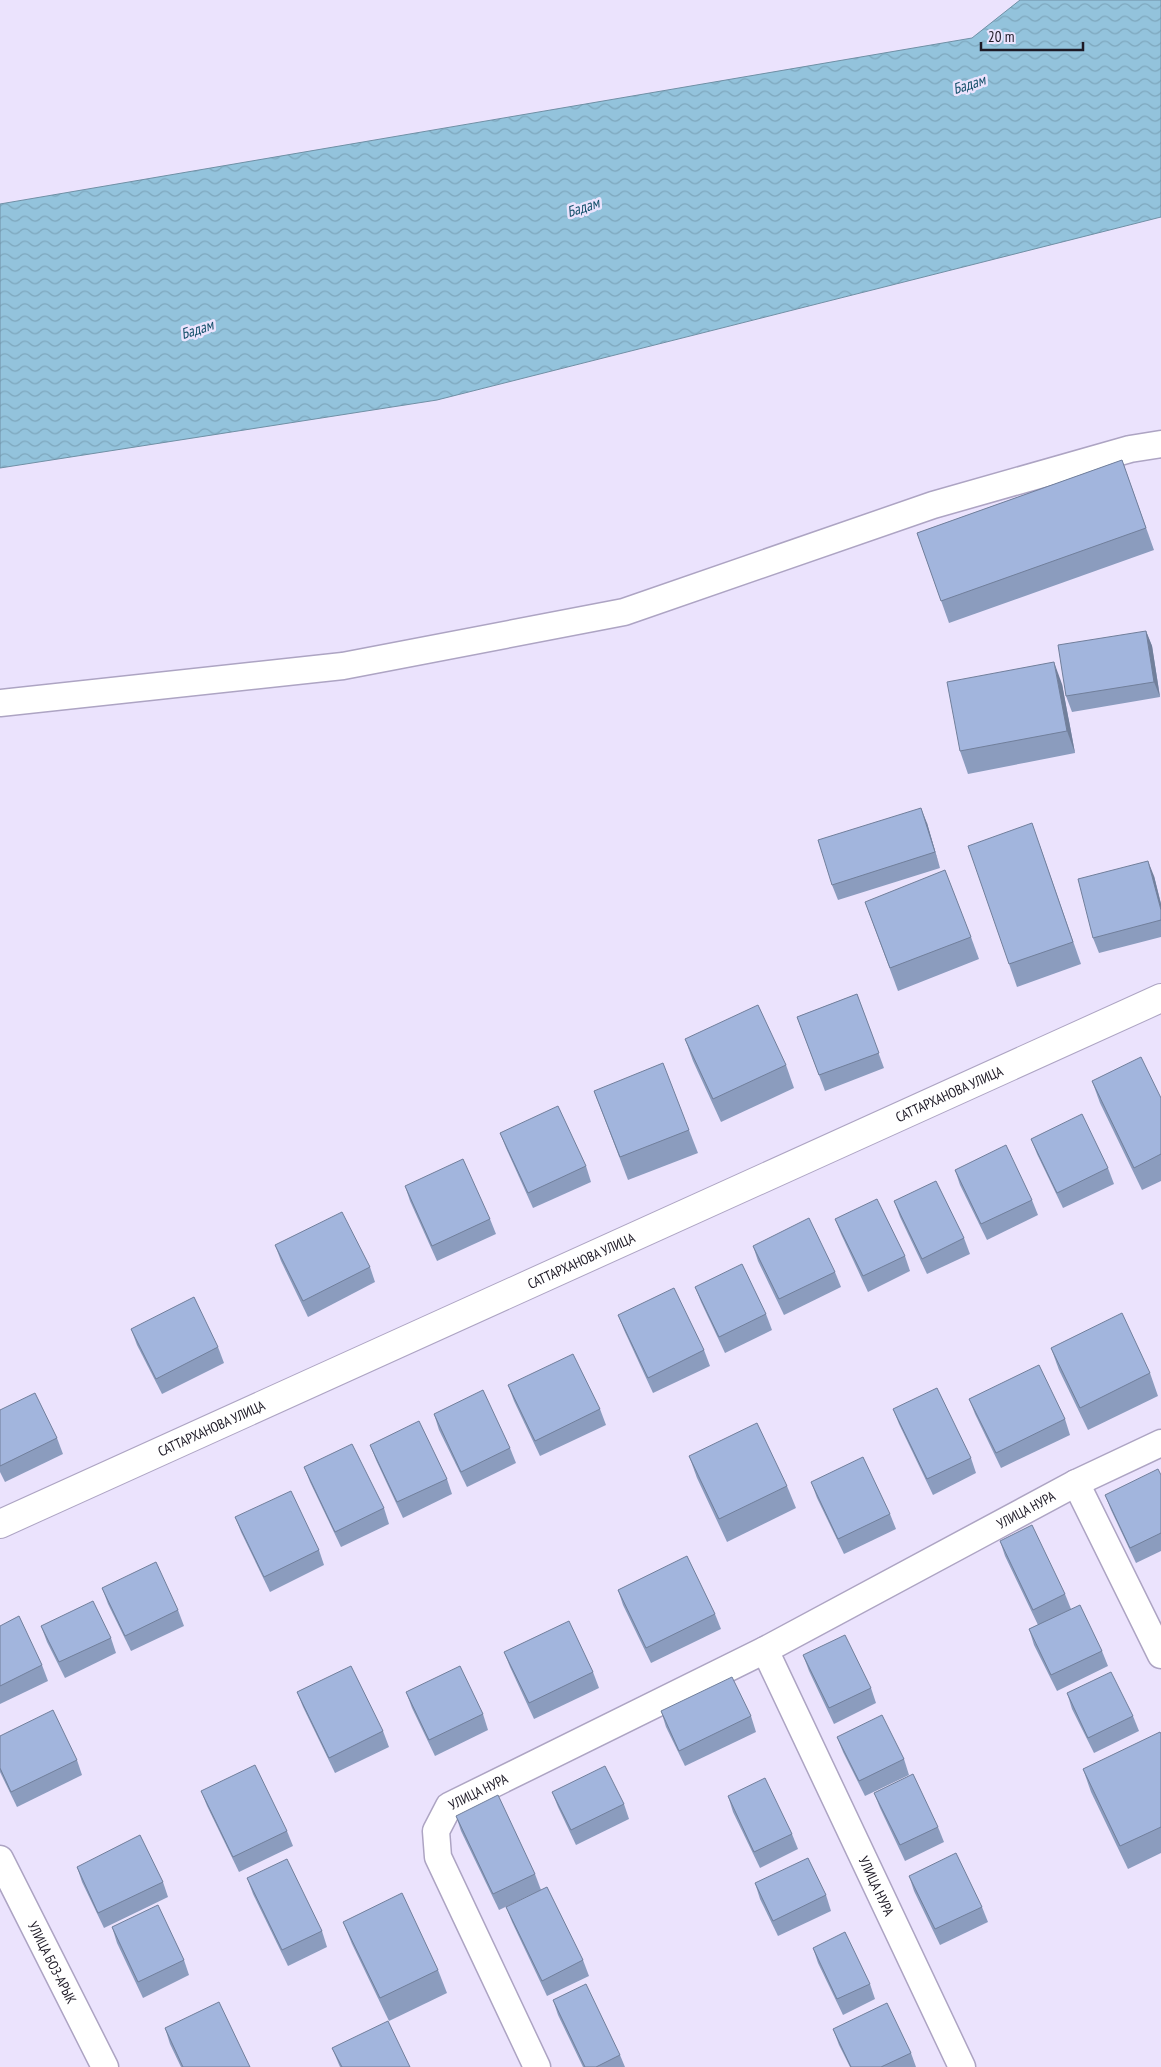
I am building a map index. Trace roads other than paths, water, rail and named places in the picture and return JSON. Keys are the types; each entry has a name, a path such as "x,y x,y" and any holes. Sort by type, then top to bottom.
{"street":[{"path":"0,703 343,666 624,612 932,505 1130,449 1161,444"},
{"name":"САТТАРХАНОВА УЛИЦА","path":"0,1524 1161,998"},
{"name":"УЛИЦА НУРА","path":"537,2067 438,1857 436,1832 449,1806 764,1650 1076,1483 1161,1443"},
{"path":"1076,1483 1161,1655"},
{"name":"УЛИЦА НУРА","path":"764,1650 962,2067"},
{"name":"УЛИЦА БОЗ-АРЫК","path":"0,1859 105,2067"}],"water":[{"name":"Бадам","path":"1020,0 1161,0 1161,217 437,400 0,468 0,204 972,38"}]}
